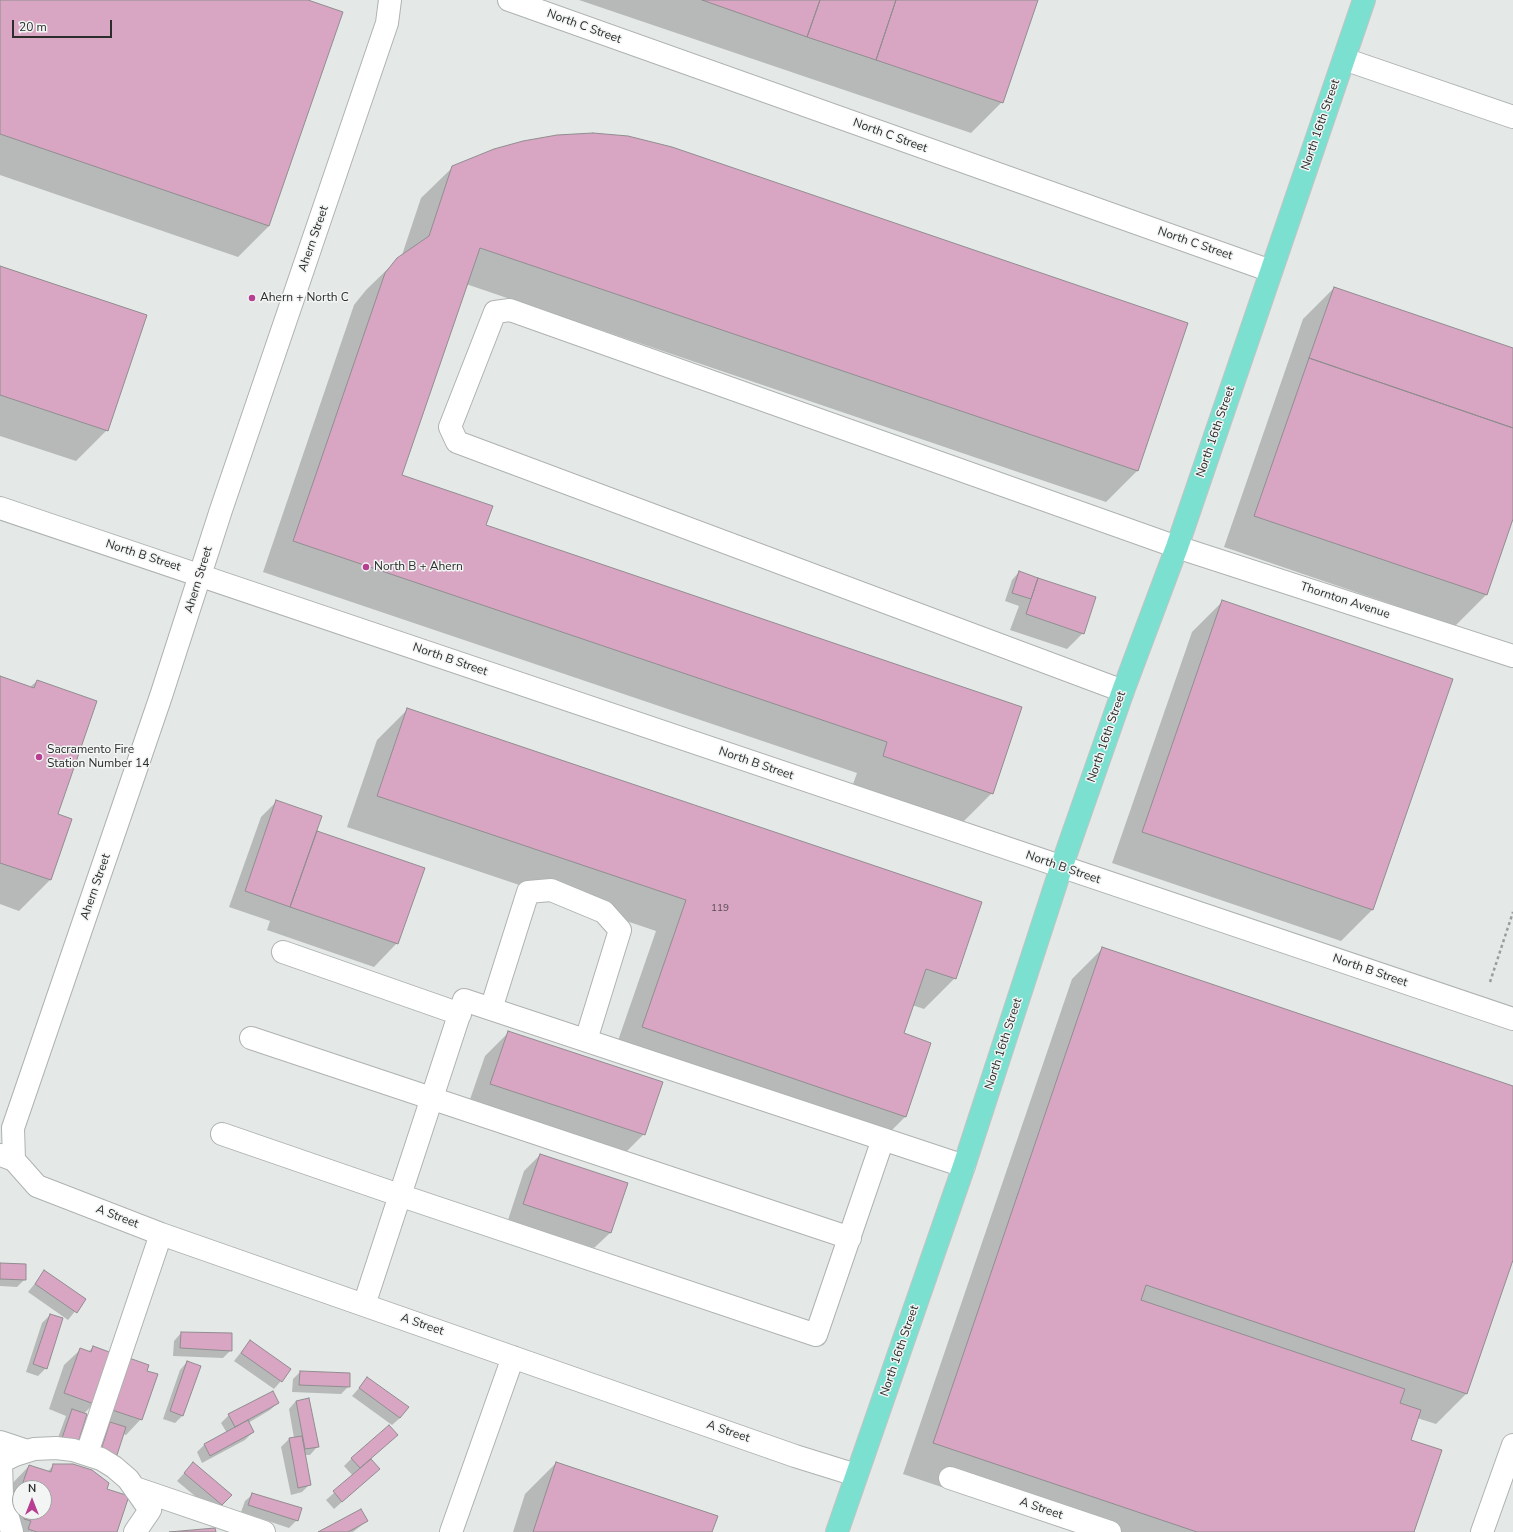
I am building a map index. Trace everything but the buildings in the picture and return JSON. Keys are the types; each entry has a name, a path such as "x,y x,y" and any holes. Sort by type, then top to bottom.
{"main road":[{"name":"North 16th Street","path":"837,1532 964,1166 1061,868 1123,691 1177,547 1364,0"}],"street":[{"name":"Ahern Street","path":"7,1158 13,1128 162,696 201,575 387,23 390,0"},
{"name":"North C Street","path":"509,0 1271,271"},
{"path":"1344,59 1513,117"},
{"name":"Thornton Avenue","path":"1123,691 456,442 450,427 495,312 510,310 1177,547 1513,656"},
{"name":"North B Street","path":"0,508 1061,868 1513,1019"},
{"path":"491,1008 528,892 551,890 604,912 620,930 586,1040"},
{"path":"283,952 460,1014"},
{"path":"364,1305 464,1000 964,1166"},
{"path":"251,1038 850,1238"},
{"path":"222,1134 816,1335 883,1139"},
{"name":"A Street","path":"7,1158 37,1186 161,1234 795,1456 856,1475"},
{"path":"87,1453 161,1234"},
{"path":"451,1532 513,1357"},
{"path":"0,1442 27,1451"},
{"path":"1482,1532 1513,1444"},
{"path":"12,1532 2,1496 1,1462 34,1449 56,1448 87,1453 114,1466 135,1488 150,1510 134,1532"},
{"name":"A Street","path":"950,1478 1110,1532"},
{"path":"135,1488 264,1532"}],"path":[{"path":"1481,1009 1513,912"}],"place":[{"name":"Ahern + North C","path":"252,298"},
{"name":"North B + Ahern","path":"366,567"},
{"name":"Sacramento Fire Station Number 14","path":"39,757"}]}
